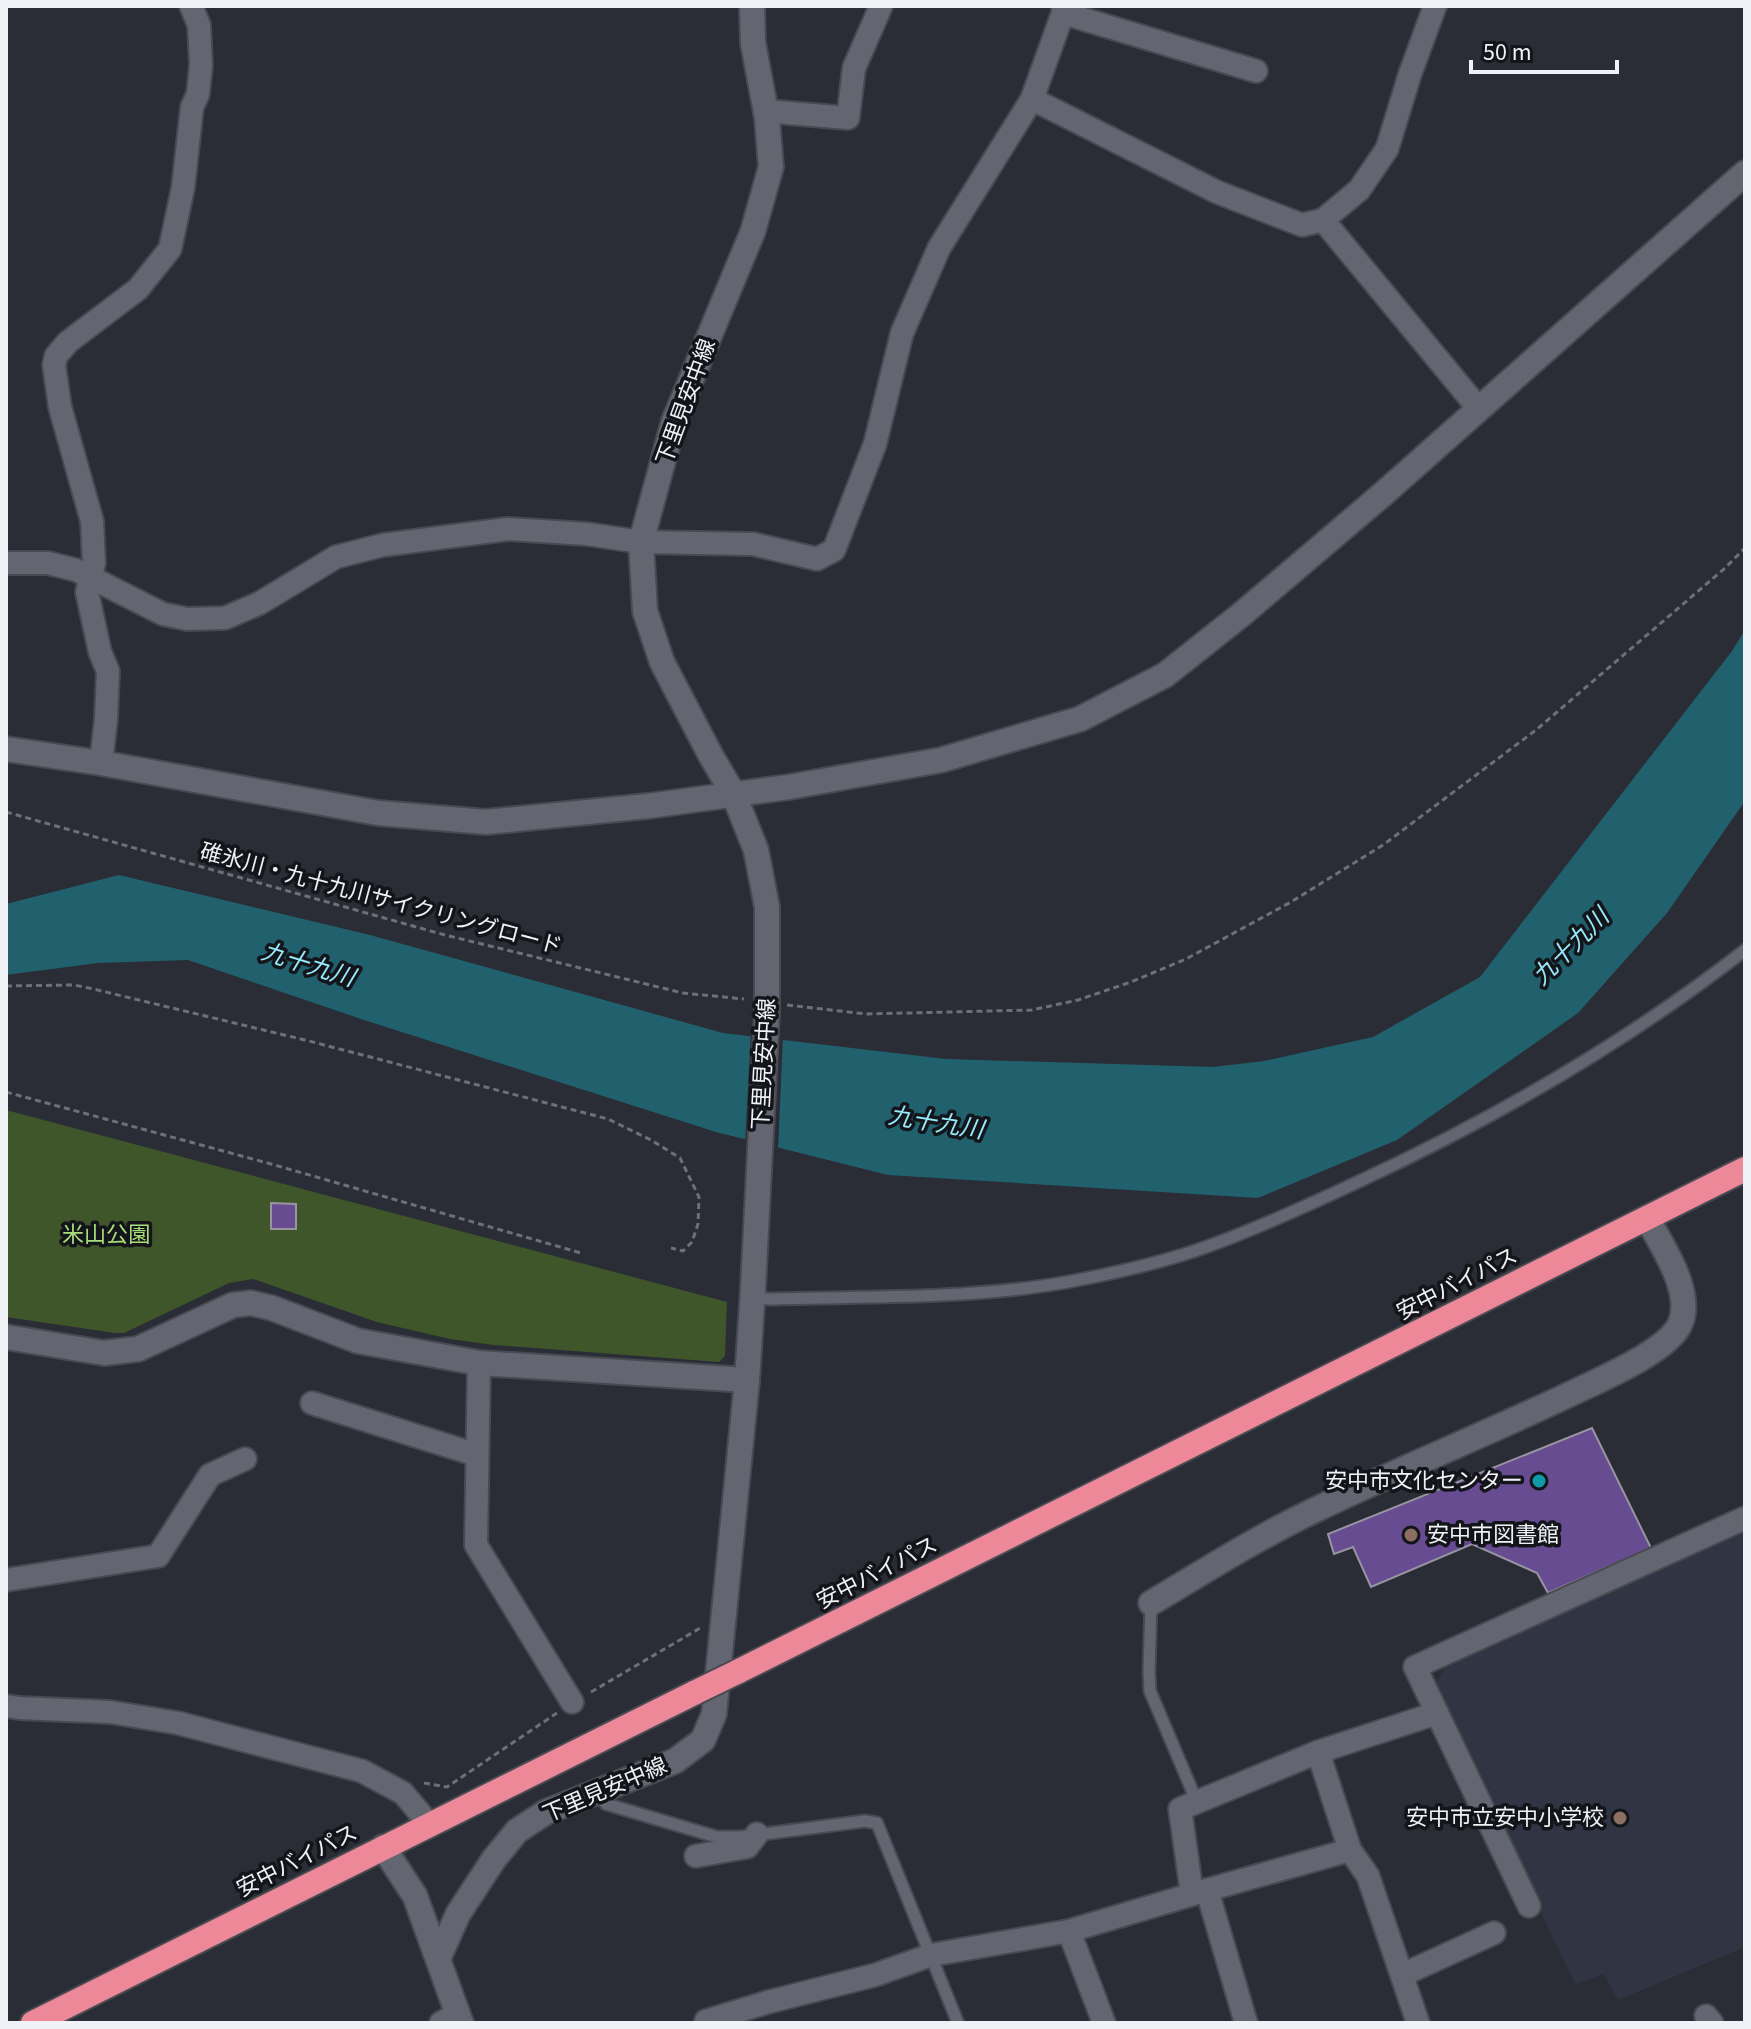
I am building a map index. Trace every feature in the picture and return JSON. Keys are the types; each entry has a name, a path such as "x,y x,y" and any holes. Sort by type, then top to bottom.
{"highway":[{"name":"安中バイパス","path":"33,2023 1745,1169"}],"street":[{"path":"101,763 108,671 100,652 87,592 94,563 92,521 60,407 54,365 56,356 68,342 138,289 170,249 183,188 192,107 198,94 201,65 199,25 191,6"},
{"name":"下里見安中線","path":"438,1959 458,1914 494,1859 517,1831 546,1812 675,1761 703,1740 714,1714 747,1380 767,1005 767,907 756,850 734,795 662,662 645,611 641,542 674,421 753,231 771,167 753,43 752,6"},
{"path":"765,111 848,118 854,68 881,6"},
{"path":"1032,99 1217,192 1302,225 1323,220 1359,190 1387,149 1435,6"},
{"path":"6,563 48,563 76,570 163,614 187,619 225,618 260,603 336,557 383,545 508,529 587,534 641,542 753,544 817,559 834,550 875,444 902,333 939,248 1032,99 1063,9 1256,71"},
{"path":"6,749 378,813 486,822 648,806 789,787 941,760 1080,719 1165,675 1242,614 1745,173"},
{"path":"1323,220 1479,409"},
{"path":"1151,1603 1313,1511 1559,1400 1627,1366 1666,1342 1680,1326 1684,1307 1681,1287 1647,1218"},
{"path":"6,1337 104,1353 138,1349 233,1305 251,1303 358,1341 479,1363 747,1380"},
{"path":"479,1363 476,1545 572,1702"},
{"path":"312,1403 477,1455"},
{"path":"6,1580 158,1556 210,1475 245,1459"},
{"path":"1529,1906 1415,1667 1745,1518"},
{"path":"6,1706 110,1712 178,1723 362,1771 403,1793 429,1824"},
{"path":"1246,2023 1199,1892 1180,1809 1318,1752 1437,1713"},
{"path":"1318,1752 1350,1850 1368,1876 1418,2023"},
{"path":"696,1856 747,1847 757,1834"},
{"path":"383,1847 415,1896 438,1959 453,2020"},
{"path":"706,2021 875,1975 931,1955 1069,1931 1350,1850"},
{"path":"415,1896 438,1905 468,1898"},
{"path":"1069,1931 1104,2023"},
{"path":"1402,1975 1494,1933"}],"lane":[{"path":"752,1293 769,1299 955,1296 1081,1279 1203,1248 1281,1218 1495,1115 1593,1056 1700,985 1745,950"},
{"path":"1151,1603 1150,1691 1197,1802"},
{"path":"597,1791 606,1804 717,1837 865,1821 877,1823 958,2023"}],"path":[{"name":"碓氷川・九十九川サイクリングロード","path":"6,812 445,935 683,993 866,1014 1032,1010 1118,987 1186,959 1291,902 1383,845 1536,730 1745,548"},
{"path":"6,986 74,985 89,988 305,1040 608,1119 680,1158 693,1184 699,1197 698,1224 692,1242 683,1251 671,1248"},
{"path":"6,1092 581,1253"},
{"path":"420,1782 447,1787 572,1702 724,1615"}],"shaded area":[{"name":"安中市立安中小学校","path":"1745,1528 1745,1947 1618,2000 1604,1974 1575,1984 1433,1688 1446,1665"}],"green space":[{"name":"米山公園","path":"6,1110 727,1302 725,1356 719,1362 450,1339 377,1322 253,1279 229,1283 124,1333 6,1317"}],"water":[{"name":"九十九川","path":"1745,630 1745,801 1667,913 1578,1013 1397,1140 1258,1198 888,1175 716,1132 364,1020 188,960 98,963 6,975 6,904 119,875 370,935 723,1033 946,1059 1213,1067 1264,1061 1373,1037 1480,977 1732,651"}],"pier":[{"path":"751,1032 783,1036 778,1151 745,1143"}],"building":[{"path":"271,1203 296,1204 296,1229 271,1229"},
{"name":"安中市文化センター","path":"1592,1428 1651,1548 1548,1593 1537,1573 1472,1544 1371,1587 1353,1547 1334,1554 1328,1534"}],"place":[{"name":"安中市文化センター","path":"1539,1481"},
{"name":"安中市図書館","path":"1411,1535"},
{"name":"安中市立安中小学校","path":"1620,1818"}]}
